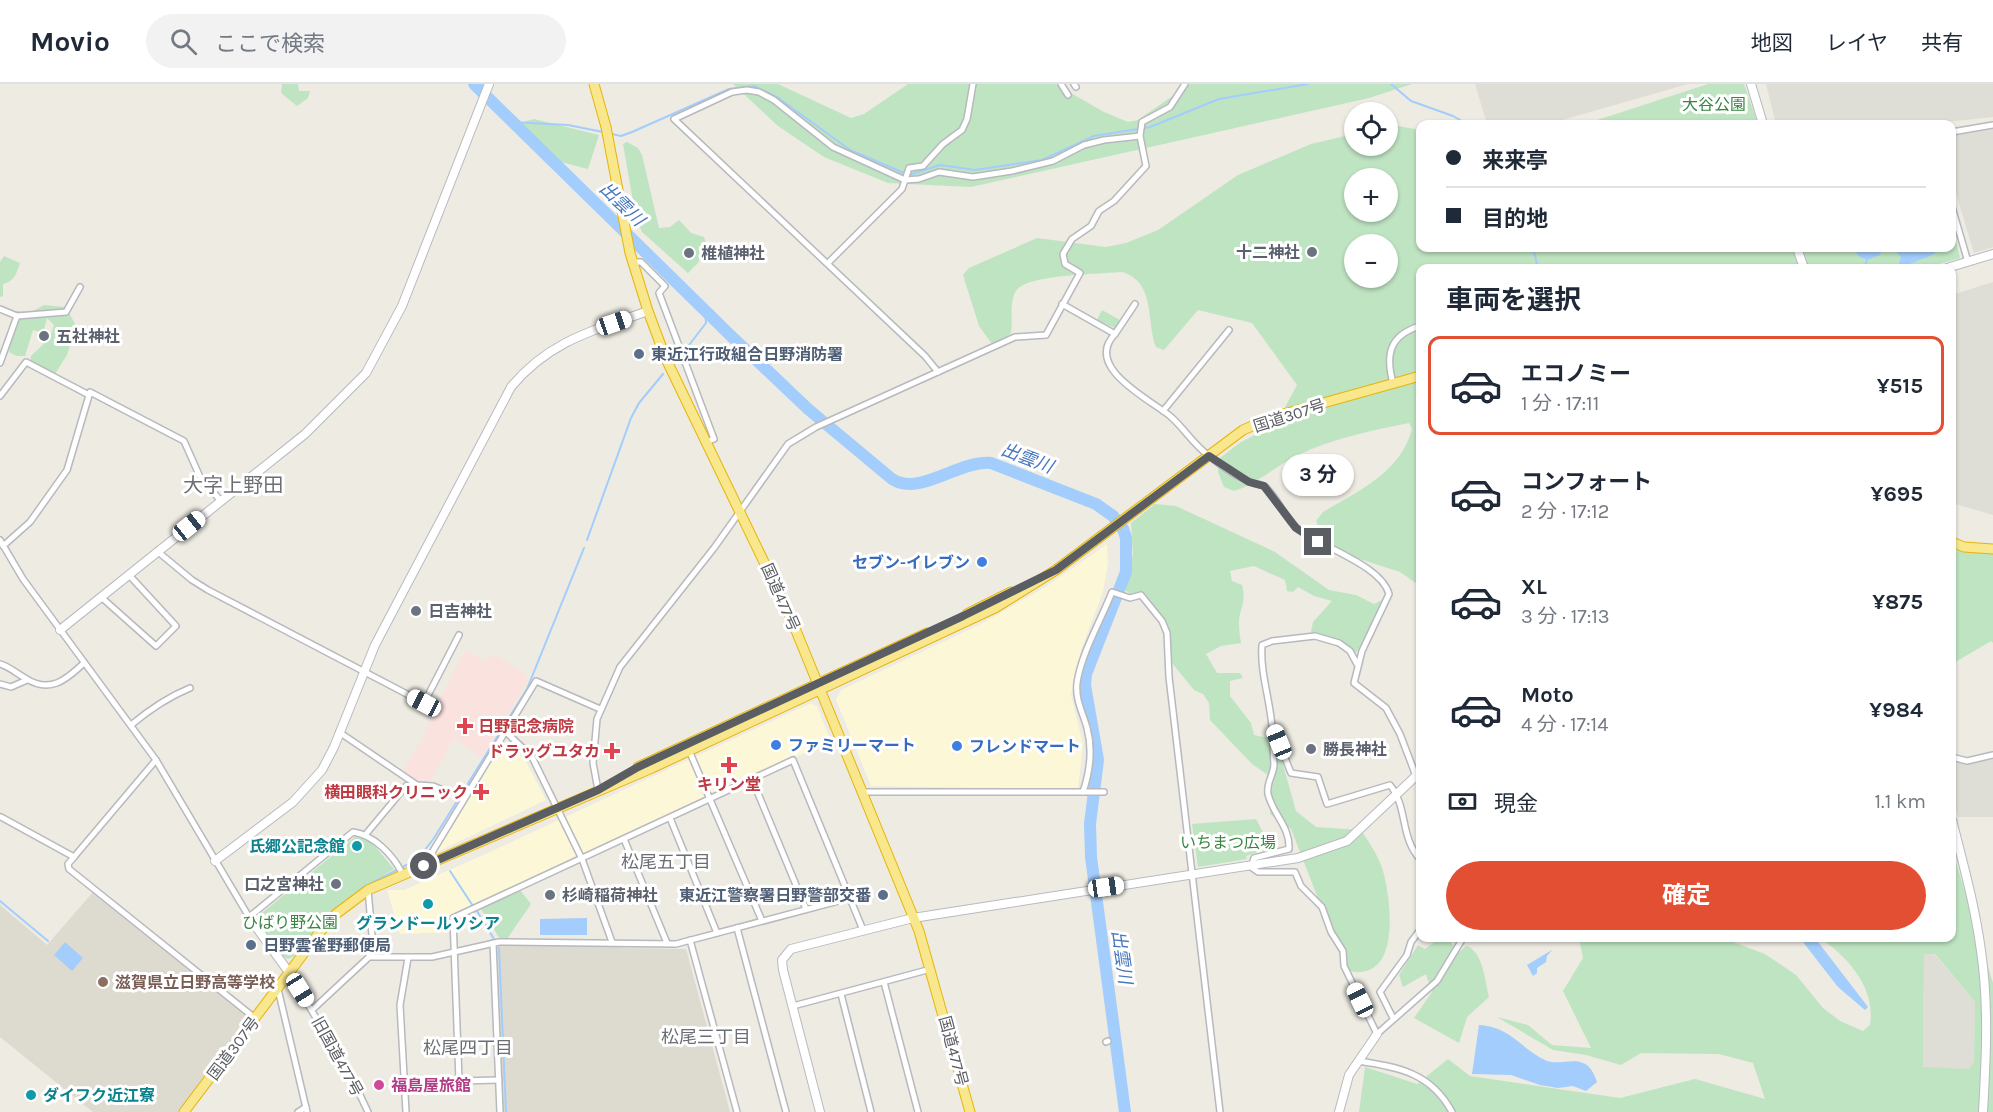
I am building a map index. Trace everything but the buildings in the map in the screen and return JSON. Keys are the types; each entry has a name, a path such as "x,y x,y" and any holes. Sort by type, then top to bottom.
{"highway":[{"name":"国道477号","path":"594,84 606,127 632,258 648,311 666,359 740,510 819,686 913,918 931,969 970,1112"},
{"name":"国道307号","path":"184,1112 256,1018 288,971 336,914 400,869 424,866 598,790 819,686 1056,570 1243,430 1273,417 1416,376"},
{"path":"1956,544 1964,547"},
{"path":"1956,548 1993,549"}],"street":[{"path":"60,630 305,434 366,373 402,306 489,84"},
{"path":"828,263 902,189 909,168 923,166 943,144 962,130 968,119 973,84"},
{"path":"1061,84 1068,95"},
{"path":"598,790 594,775 592,742 600,709 620,667 664,612 788,444 833,418 1016,337 1046,335 1080,273 1065,264 1063,254 1072,239 1091,226 1099,211 1114,201 1146,166 1140,127 1143,122 1170,107 1185,84"},
{"path":"1751,84 1762,120"},
{"path":"938,372 925,356 828,263 674,119 732,92 747,90 759,92 774,100 833,147 919,180 939,172 973,177 1012,171 1053,162 1084,145 1140,135"},
{"path":"1956,131 1993,125"},
{"path":"1956,221 1968,262"},
{"path":"1956,265 1993,254"},
{"path":"632,258 641,262 665,285 659,293 714,439 706,442"},
{"path":"0,309 17,316 66,312 80,287"},
{"path":"1062,304 1115,334"},
{"path":"1135,304 1107,350 1110,368 1130,388 1163,411 1209,456 1249,482 1264,486 1296,528 1365,568 1387,586 1389,594 1357,664 1354,683 1386,708 1416,770"},
{"path":"215,861 241,844 304,791 322,770 363,670 512,387 543,355 564,342 648,311"},
{"path":"0,363 17,316"},
{"path":"1394,383 1389,367 1390,351 1404,331 1416,327"},
{"path":"1163,411 1229,330"},
{"path":"0,396 26,362 89,395"},
{"path":"220,500 200,477 184,441 90,392 67,470 30,522 2,543 60,630 156,760 249,917 288,971"},
{"path":"158,551 192,580 208,590 424,703 459,635"},
{"path":"101,597 156,646 176,626 129,574"},
{"path":"1086,793 1090,756 1087,726 1077,695 1077,684 1082,666 1113,592 1124,597 1141,595 1145,597 1167,633 1169,677 1220,1112"},
{"path":"1251,867 1254,858 1289,849 1286,827 1271,806 1268,792 1267,784 1274,768 1272,726 1262,666 1262,645 1272,641 1315,636 1339,643 1350,651 1357,664"},
{"path":"0,664 8,666 27,680 42,684 60,684 84,663"},
{"path":"0,684 11,687 27,680"},
{"path":"424,866 536,681 600,709"},
{"path":"131,725 151,708 162,704 176,692 190,688"},
{"path":"1272,726 1291,773 1318,777 1327,804 1390,785 1398,795 1407,840 1416,853"},
{"path":"339,732 417,785 433,786 443,790"},
{"path":"506,732 532,757 582,859 612,942"},
{"path":"688,747 762,921"},
{"path":"1956,758 1967,761 1993,755"},
{"path":"156,760 68,864 69,869 256,1018"},
{"path":"499,1080 459,1081 453,918 793,760 863,930"},
{"path":"820,1112 783,970 782,960 785,954 796,948 913,918 1298,858 1347,841 1416,777"},
{"path":"752,779 806,909"},
{"path":"366,834 399,792 406,786 414,788 417,785"},
{"path":"862,792 1104,792"},
{"path":"1,817 74,857"},
{"path":"670,818 717,933"},
{"path":"249,917 353,832 366,834 400,869"},
{"path":"1956,836 1976,917 1982,954 1987,1046 1983,1112"},
{"path":"624,840 667,944"},
{"path":"1251,867 1258,872 1295,873 1301,886 1322,907 1331,932 1343,951 1344,966 1377,1034"},
{"path":"312,1010 369,957 372,935 368,890"},
{"path":"369,957 408,958 454,954 493,943 667,944 850,898"},
{"path":"737,928 786,1112"},
{"path":"1393,1018 1380,992 1407,955 1416,935"},
{"path":"690,940 737,1112"},
{"path":"1339,1112 1345,1086 1357,1061 1377,1034 1393,1018 1437,981 1461,942"},
{"path":"493,943 500,1112"},
{"path":"406,1112 400,1005 408,958"},
{"path":"793,1006 931,969"},
{"name":"旧国道477号","path":"288,971 351,1076 368,1112"},
{"path":"884,982 918,1112"},
{"path":"277,987 306,1109 297,1112"},
{"path":"841,994 872,1112"},
{"path":"1357,1061 1378,1064 1425,1080 1436,1088 1452,1112"}],"shaded area":[{"path":"1475,84 1688,84 1562,120 1486,120"},
{"path":"1766,84 1993,84 1993,117 1956,121 1775,120"},
{"path":"1993,129 1993,247 1974,253 1956,193 1956,135"},
{"path":"1993,282 1993,515 1956,504 1956,294"},
{"path":"1107,544 1108,563 1103,592 1082,647 1071,695 1083,744 1078,789 871,786 836,700 841,690 979,625 1047,586"},
{"name":"日野記念病院","path":"465,650 484,661 496,655 524,673 528,681 482,758 454,738 429,783 420,782 403,770 423,738 432,714"},
{"path":"811,703 817,706 831,741 451,916 451,932 400,934 387,890 404,890"},
{"path":"502,741 523,756 546,800 435,853"},
{"path":"1993,753 1993,817 1958,817 1956,757 1967,761"},
{"name":"滋賀県立日野高等学校","path":"94,891 251,1018 178,1112 93,1112 0,1037 0,905 47,945"},
{"path":"500,945 624,945 622,948 686,949 730,1112 503,1112 496,948"},
{"path":"1924,954 1934,954 1975,1002 1974,1061 1969,1069 1923,1068"}],"green space":[{"path":"282,84 298,84 299,91 310,91 308,98 297,106 281,93"},
{"path":"733,84 778,84 851,118 864,114 908,84 1055,84 1104,112 1128,122 1138,120 1190,84 1412,84 1369,98 971,187 888,183 824,157 778,126"},
{"name":"大谷公園","path":"1708,84 1744,84 1757,120 1597,120"},
{"path":"534,119 599,135 588,169 561,162 520,123"},
{"path":"1398,126 1416,129 1416,252 1956,252 1956,240 1960,258 1939,264 1416,264 1416,583 1400,572 1329,549 1316,521 1323,512 1364,488 1388,469 1406,444 1412,429 1409,423 1324,444 1298,455 1234,491 1224,487 1218,472 1220,458 1241,442 1277,424 1284,415 1285,407 1297,385 1252,323 1198,310 1164,350 1156,347 1145,293 1133,277 1122,272 1082,274 1049,278 1023,285 1014,295 1011,333 997,344 992,344 979,326 963,275 969,268 1037,238 1106,247 1126,243 1158,230 1238,175 1311,144 1344,136 1344,156 1398,156"},
{"path":"627,142 638,148 642,155 659,228 670,227 679,220 691,233 704,237 706,243 698,263 688,273 642,232 636,218 623,144"},
{"path":"4,256 20,263 13,279 3,284 3,296 0,297 0,262"},
{"path":"44,305 66,307 76,326 67,355 53,377 30,362 31,356 50,338 54,325 47,318 43,333 33,330 25,356 17,356 9,352 16,311 31,312"},
{"path":"1102,310 1120,320 1115,328 1097,320"},
{"path":"1155,504 1176,506 1275,552 1329,590 1356,595 1374,604 1382,600 1381,608 1356,653 1340,643 1311,632 1313,622 1332,601 1314,596 1298,587 1293,592 1287,591 1285,580 1254,566 1230,571 1232,581 1242,585 1243,591 1239,623 1241,643 1221,646 1206,654 1217,673 1240,673 1243,678 1230,681 1230,696 1251,723 1254,735 1276,740 1296,811 1316,827 1361,830 1376,855 1386,885 1390,921 1384,954 1376,966 1364,972 1346,970 1291,829 1270,814 1272,778 1252,764 1210,720 1209,703 1203,694 1194,690 1172,663 1170,631 1145,593 1130,594 1125,590 1133,554 1131,523"},
{"path":"1956,550 1993,553 1993,643 1991,641 1956,662"},
{"name":"いちまつ広場","path":"1256,819 1271,848 1246,856 1247,859 1198,867 1192,824"},
{"name":"ひばり野公園","path":"356,836 369,839 394,869 365,888 340,909 293,957 288,959 280,955 257,917"},
{"path":"1956,863 1993,983 1993,1112 1359,1112 1365,1067 1417,1084 1448,1059 1470,1076 1620,1098 1695,1079 1765,1099 1753,1063 1719,1054 1641,1053 1621,1065 1586,1055 1553,1050 1497,1017 1528,1025 1552,1045 1591,1048 1563,991 1583,958 1580,942 1733,942 1765,954 1796,975 1823,1008 1840,1021 1863,1031 1870,1025 1869,998 1850,964 1825,942 1956,942","holes":["1924,954 1935,954 1975,1002 1974,1061 1969,1069 1923,1067"]},
{"path":"520,890 531,904 507,939 500,939 481,909"},
{"path":"1435,942 1451,942 1457,954 1466,946 1472,949 1480,960 1489,997 1467,1017 1459,1043 1414,1018 1432,992 1426,974 1403,987 1399,975 1418,945 1425,949"}],"water":[{"path":"1856,252 1881,252 1880,255 1867,260"},
{"path":"1897,252 1936,252 1910,264 1899,264 1901,257"},
{"path":"587,918 587,935 540,935 540,919"},
{"path":"65,942 83,958 72,971 54,955"},
{"path":"1803,942 1818,942 1868,1007 1865,1010 1838,987"},
{"path":"1552,950 1546,962 1537,968 1537,973 1533,976 1527,965"},
{"path":"1479,1025 1507,1034 1550,1062 1574,1061 1586,1064 1597,1082 1586,1091 1573,1086 1558,1088 1540,1085 1511,1075 1472,1074"}],"waterway":[{"name":"出雲川","path":"474,84 808,409 892,479 915,484 966,467 991,463 1096,504 1113,516 1123,529 1126,538 1126,572 1086,674 1085,685 1098,760 1090,824 1091,857 1125,1112"},
{"path":"612,134 621,136 632,132 729,89 754,86 777,97 850,150 909,175 940,165 975,170 1042,160 1094,136 1150,127 1219,99 1308,84"},
{"path":"1391,84 1411,101 1460,120"},
{"path":"512,122 568,125 603,132"},
{"path":"1534,252 1537,264"},
{"path":"1866,264 1868,258"},
{"path":"686,349 706,323 705,311"},
{"path":"675,361 679,356"},
{"path":"587,540 631,418 639,403 663,374"},
{"path":"366,886 418,859 434,838 527,689 584,548"},
{"path":"450,871 473,906"},
{"path":"0,901 48,941"},
{"path":"477,911 494,939"},
{"path":"499,948 506,1112"}],"place":[{"name":"十二神社","path":"1312,252"},
{"name":"椎植神社","path":"689,253"},
{"name":"五社神社","path":"44,336"},
{"name":"東近江行政組合日野消防署","path":"639,354"},
{"name":"セブン-イレブン","path":"982,562"},
{"name":"日吉神社","path":"416,611"},
{"name":"日野記念病院","path":"465,726"},
{"name":"ファミリーマート","path":"776,745"},
{"name":"フレンドマート","path":"957,746"},
{"name":"勝長神社","path":"1311,749"},
{"name":"ドラッグユタカ","path":"612,751"},
{"name":"キリン堂","path":"729,765"},
{"name":"横田眼科クリニック","path":"481,792"},
{"name":"氏郷公記念館","path":"357,846"},
{"name":"口之宮神社","path":"336,884"},
{"name":"杉崎稲荷神社","path":"550,895"},
{"name":"東近江警察署日野警部交番","path":"883,895"},
{"name":"グランドールソシア","path":"428,904"},
{"name":"日野雲雀野郵便局","path":"251,945"},
{"name":"滋賀県立日野高等学校","path":"103,982"},
{"name":"福島屋旅館","path":"379,1085"},
{"name":"ダイフク近江寮","path":"31,1095"}],"district":[{"name":"大字上野田","path":"233,485"},
{"name":"松尾五丁目","path":"666,862"},
{"name":"松尾三丁目","path":"706,1037"},
{"name":"松尾四丁目","path":"468,1048"}],"route":[{"path":"424,866 598,790 638,767 963,616 1056,570 1209,456 1249,482 1264,486 1296,528 1318,542"}]}
